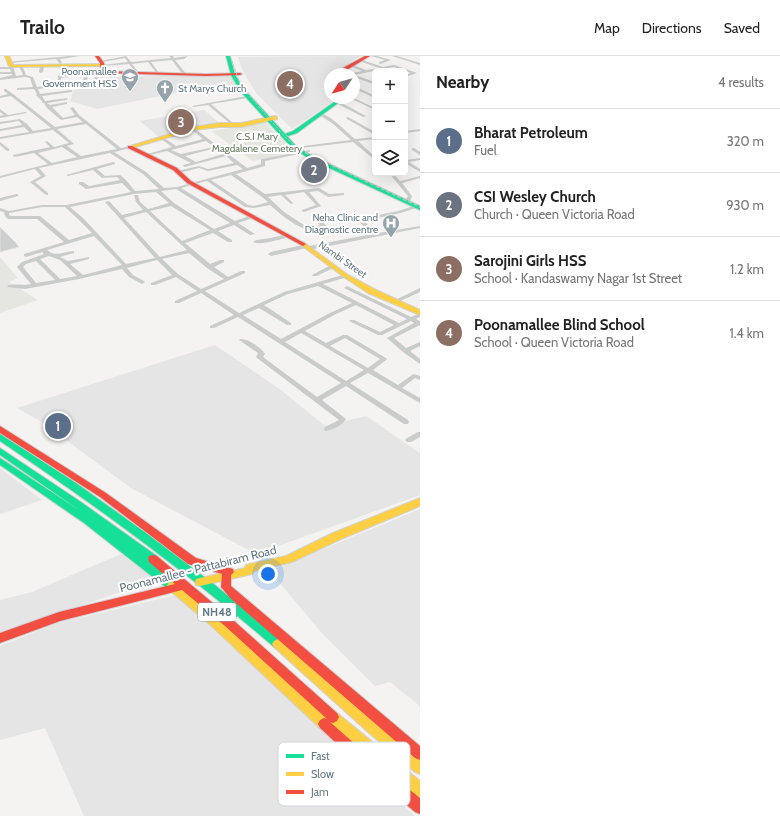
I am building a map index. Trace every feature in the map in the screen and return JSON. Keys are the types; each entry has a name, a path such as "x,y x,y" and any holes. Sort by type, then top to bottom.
{"main road":[{"path":"228,56 237,75 284,138 304,150 419,206"},
{"path":"234,56 239,86 247,97 304,150"},
{"path":"356,68 364,58"},
{"path":"10,65 21,66 60,62 101,65 125,74 237,75"},
{"path":"288,134 295,132 334,104"},
{"path":"130,147 193,129 220,125 241,125 271,119"},
{"name":"Nambi Street","path":"130,147 177,170 193,184 308,247 346,276 371,291 420,314"},
{"path":"0,429 103,495 192,561 227,574 224,598"},
{"name":"NH48","path":"0,437 117,514 203,580 388,742"},
{"name":"NH48","path":"0,451 107,523 184,584 221,615 361,742"},
{"path":"0,461 106,534 173,587 210,618 345,742"},
{"name":"Poonamallee - Pattabiram Road","path":"0,638 59,617 246,568 288,559 337,536 420,502"},
{"path":"226,587 406,742"},
{"path":"410,745 420,754"},
{"name":"NH48","path":"410,760 420,768"},
{"name":"NH48","path":"410,782 420,790"},
{"path":"410,799 420,807"}],"street":[{"path":"60,62 78,56"},
{"path":"101,65 149,61 172,57 185,58 186,56"},
{"path":"373,56 403,66"},
{"path":"394,56 420,64"},
{"path":"380,63 411,57 409,56"},
{"path":"85,80 87,73 101,65 124,57 130,62 137,73"},
{"path":"172,57 185,75"},
{"path":"364,58 382,68 394,66 400,68"},
{"path":"149,61 158,74"},
{"path":"0,68 10,65 40,64"},
{"path":"0,74 10,65"},
{"path":"0,78 14,76 10,65"},
{"path":"90,86 101,65"},
{"path":"21,66 25,76"},
{"path":"360,72 372,71"},
{"path":"408,71 415,73 408,75"},
{"path":"18,89 60,85 59,77 71,76 72,72"},
{"path":"360,72 372,74"},
{"path":"360,76 372,82"},
{"path":"0,78 31,77 34,88 43,102 62,119"},
{"path":"11,78 14,84"},
{"path":"5,90 72,144 34,150 15,156"},
{"path":"360,90 372,96"},
{"path":"38,95 71,91"},
{"path":"0,97 12,95"},
{"path":"194,106 247,97"},
{"path":"43,102 66,101 48,107"},
{"path":"360,102 372,108"},
{"path":"209,104 233,125"},
{"path":"346,104 364,116"},
{"path":"72,108 86,123 120,149"},
{"path":"0,110 7,116"},
{"path":"0,117 25,113"},
{"path":"320,114 333,122 372,156"},
{"path":"57,120 78,116"},
{"path":"348,118 372,132"},
{"path":"0,123 18,120 26,125 32,132"},
{"path":"46,122 51,121"},
{"path":"0,138 86,123"},
{"path":"0,130 26,125"},
{"path":"193,129 247,170"},
{"path":"408,132 420,130"},
{"path":"162,138 175,147"},
{"path":"0,209 9,212 42,206 66,206 177,188 247,170 262,165 263,160 304,150 372,138"},
{"path":"146,155 206,139"},
{"path":"47,142 53,148"},
{"path":"172,152 211,142"},
{"path":"0,143 8,150"},
{"path":"63,146 81,158"},
{"path":"0,177 36,167 130,147"},
{"path":"180,156 217,147"},
{"path":"167,149 195,163"},
{"path":"413,149 420,154"},
{"path":"34,150 51,164"},
{"path":"110,151 140,169 154,180 172,204 230,240"},
{"path":"177,170 227,154"},
{"path":"408,161 420,159"},
{"path":"68,175 113,163"},
{"path":"177,170 199,167 208,170 238,163"},
{"path":"408,163 420,171"},
{"path":"36,167 44,176 32,182 46,194"},
{"path":"94,168 104,177 117,176 124,181 135,195 138,202 147,211 209,267 228,279"},
{"path":"233,174 264,196 282,213 306,228 314,229 324,226 317,220"},
{"path":"394,176 410,196 407,200"},
{"path":"400,182 420,177"},
{"path":"208,180 248,206 254,207 271,202"},
{"path":"81,183 88,188 124,181"},
{"path":"177,188 252,234"},
{"path":"264,196 319,189 328,196 342,194"},
{"path":"304,190 319,206 304,211"},
{"path":"282,194 291,203"},
{"path":"0,200 16,195"},
{"path":"107,202 176,276 406,422"},
{"path":"121,217 172,204"},
{"path":"66,206 96,234 131,276 142,282"},
{"path":"377,235 360,220 399,212 419,206"},
{"path":"6,211 7,216 10,218 38,217 68,242"},
{"path":"181,242 251,217"},
{"path":"271,254 420,227"},
{"path":"26,255 45,252 68,242 96,234"},
{"path":"256,242 287,236"},
{"path":"10,286 18,287 35,285 125,267 191,251"},
{"path":"45,252 57,256 81,276"},
{"path":"35,285 20,267 24,263 37,259 45,252"},
{"path":"57,256 72,252"},
{"path":"67,263 87,258"},
{"path":"37,259 58,280"},
{"path":"209,267 222,261"},
{"path":"315,275 333,266"},
{"path":"177,302 202,292 243,272"},
{"path":"153,284 176,276"},
{"path":"212,327 286,293 346,276"},
{"path":"319,284 399,325"},
{"path":"347,288 412,319 419,324 390,337 391,340 420,362"},
{"path":"394,302 420,290"},
{"path":"280,342 356,303"},
{"path":"259,305 289,324"},
{"path":"352,321 380,334 420,314"},
{"path":"301,331 420,401"},
{"path":"317,400 384,360 348,337 342,337 325,346"},
{"path":"242,340 261,352 262,354 259,357 343,419 327,429"},
{"path":"405,351 420,344"},
{"path":"398,388 414,376 420,378"},
{"path":"409,440 420,434"}],"shaded area":[{"path":"361,56 341,68 324,68 324,104 329,104 292,129 256,93 243,71 238,57"},
{"name":"Poonamallee Government HSS","path":"233,75 239,86 170,94 97,109 70,101 74,90 91,88 96,77"},
{"path":"204,110 221,124 192,128 159,137 140,121"},
{"path":"215,345 281,390 325,426 366,416 420,453 420,495 256,554 131,488 40,421 17,408"},
{"path":"0,468 42,500 0,514"},
{"path":"420,509 420,706 390,682 375,686 320,631 270,571"},
{"path":"121,554 156,580 0,633 0,600 32,592"},
{"path":"176,595 335,742 278,742 278,806 404,806 415,816 84,816 45,728 0,740 0,646 58,623"}],"green space":[{"name":"C.S.I Mary Magdalene Cemetery","path":"265,122 294,152 253,161 211,131"},
{"path":"0,258 18,278 9,282 38,300 0,313"}],"building":[{"path":"0,227 15,242 19,247 0,252"}],"railway":[{"path":"230,56 241,86 286,138 297,147"},
{"path":"295,146 302,151 420,207"}],"traffic: fast":[{"path":"228,56 233,75 242,90 294,147 312,158 420,208"},
{"path":"288,134 295,132 335,104"},
{"path":"0,437 108,510 143,536 212,588 278,644"},
{"path":"0,451 78,504 153,559"},
{"path":"0,461 88,521 172,586"}],"traffic: slow":[{"path":"7,56 11,66 104,65"},
{"path":"130,147 193,129 220,125 241,125 275,118"},
{"path":"303,244 346,276 371,291 420,313"},
{"path":"200,582 248,571 250,568 288,559 337,536 420,502"},
{"path":"172,586 210,618 324,724"},
{"path":"278,644 389,742"},
{"path":"333,717 363,742"},
{"path":"410,760 420,768"},
{"path":"410,782 420,790"}],"traffic: jam":[{"path":"97,56 102,63 102,72 206,75 240,74"},
{"path":"347,68 368,56"},
{"path":"130,147 175,169 189,182 303,244"},
{"path":"0,429 103,495 192,561 229,572"},
{"path":"153,559 229,623 333,717"},
{"path":"226,576 226,587 234,595 406,742"},
{"path":"0,638 59,617 178,587"},
{"path":"324,724 344,742"},
{"path":"410,745 420,754"},
{"path":"410,799 420,807"}],"place":[{"name":"Poonamallee Blind School","path":"290,84"},
{"name":"Poonamallee Government HSS","path":"130,92"},
{"name":"St Marys Church","path":"165,103"},
{"name":"Sarojini Girls HSS","path":"181,122"},
{"name":"CSI Wesley Church","path":"314,170"},
{"name":"Neha Clinic and Diagnostic centre","path":"391,238"},
{"name":"Bharat Petroleum","path":"58,426"}]}
